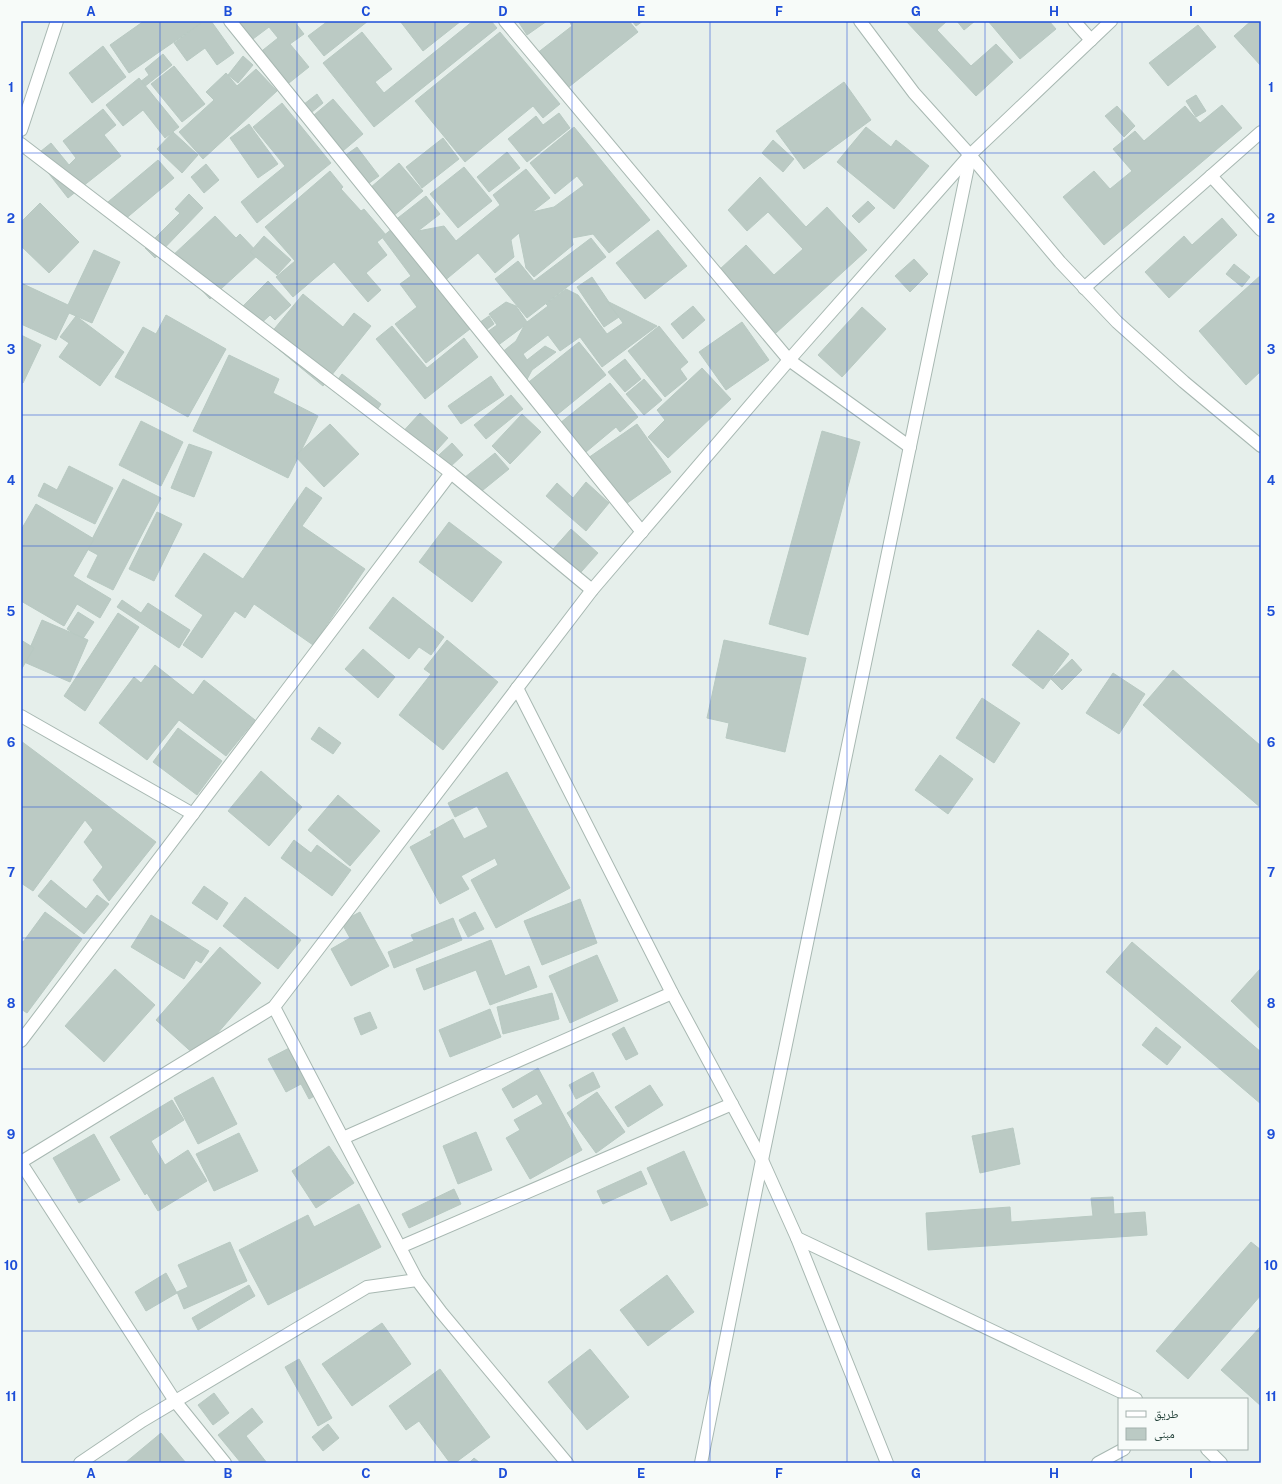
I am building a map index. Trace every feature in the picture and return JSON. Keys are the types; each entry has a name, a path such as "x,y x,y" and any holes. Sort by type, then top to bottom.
{"street":[{"path":"21,130 57,21"},
{"path":"230,21 642,532"},
{"path":"505,21 789,360 910,447"},
{"path":"860,21 914,93 970,155 1060,262 1116,322 1184,382 1261,446"},
{"path":"1074,21 1091,40"},
{"path":"226,1463 175,1401 21,1163 274,1007 592,590 789,360 970,155 1111,21"},
{"path":"1084,288 1261,132"},
{"path":"21,144 451,474 592,590"},
{"path":"701,1463 762,1160 970,155"},
{"path":"1211,176 1261,230"},
{"path":"21,1041 451,474"},
{"path":"517,688 672,993 762,1160 798,1238 887,1463"},
{"path":"21,716 193,814"},
{"path":"343,1138 672,993"},
{"path":"274,1007 417,1280 441,1312 567,1463"},
{"path":"400,1248 732,1104"},
{"path":"798,1238 1134,1398"},
{"path":"80,1463 142,1421 367,1287 417,1280"},
{"path":"1098,1463 1122,1450"},
{"path":"1208,1450 1221,1463"}],"building":[{"path":"144,21 204,21 129,73 110,45"},
{"path":"204,21 211,21 234,53 217,65 205,48 187,61 174,43"},
{"path":"238,21 294,21 304,34 290,44 309,67 284,87 258,54 278,38 269,27 253,39"},
{"path":"328,21 368,21 324,56 308,36"},
{"path":"400,21 461,21 423,51"},
{"path":"473,21 491,21 497,28 374,127 323,63 362,32 392,69 375,82 384,93"},
{"path":"518,21 547,21 527,35"},
{"path":"569,21 629,21 638,32 565,90 536,54 572,26"},
{"path":"632,21 643,21 636,26"},
{"path":"906,21 947,21 937,30 971,66 996,44 1013,62 976,96"},
{"path":"957,21 975,21 964,30"},
{"path":"988,21 1049,21 1056,29 1020,59"},
{"path":"1251,21 1261,21 1261,66 1234,36"},
{"path":"1198,25 1216,47 1168,86 1149,63"},
{"path":"500,32 560,104 543,118 533,106 465,162 415,101"},
{"path":"103,46 126,77 92,103 69,73"},
{"path":"163,54 172,65 144,87 140,82 149,75 145,69"},
{"path":"243,56 253,65 238,83 228,75"},
{"path":"174,66 205,104 182,122 151,84"},
{"path":"256,69 277,91 203,159 179,132 214,100 206,92 226,73 237,86"},
{"path":"139,78 179,127 165,138 143,110 123,126 106,105"},
{"path":"844,82 871,120 804,169 776,131"},
{"path":"317,94 323,103 306,117 299,108"},
{"path":"1196,95 1206,111 1196,117 1186,101"},
{"path":"333,99 363,134 337,156 308,120"},
{"path":"282,103 331,163 257,223 241,202 285,166 253,127"},
{"path":"1222,105 1242,128 1104,245 1063,197 1094,171 1110,189 1132,171 1113,149 1135,131 1144,141 1185,106 1200,123"},
{"path":"1117,106 1135,126 1124,137 1105,116"},
{"path":"103,109 116,125 104,135 121,156 68,198 35,156 51,143 69,165 76,158 63,141"},
{"path":"559,113 570,128 527,162 508,139 536,116 543,125"},
{"path":"249,124 278,164 258,178 230,138"},
{"path":"574,127 650,220 609,253 593,234 572,238 573,245 534,277 526,268 519,233 511,240 514,257 495,273 478,253 443,282 394,221 426,196 440,214 418,231 444,226 456,241 500,205 493,195 526,169 550,198 532,212 554,207 584,185 577,176 555,194 530,163"},
{"path":"866,127 891,147 896,140 929,166 894,209 837,162"},
{"path":"173,132 198,155 182,173 157,149"},
{"path":"443,138 459,159 422,188 406,167"},
{"path":"773,140 794,159 783,172 762,153"},
{"path":"357,147 379,176 365,186 343,157"},
{"path":"507,152 520,168 489,192 477,177"},
{"path":"158,160 174,178 117,226 102,207"},
{"path":"399,163 423,191 386,222 363,194"},
{"path":"206,164 219,180 204,193 191,177"},
{"path":"464,167 492,201 458,228 430,194"},
{"path":"330,171 343,187 341,189 361,211 364,209 386,235 377,242 387,255 366,273 381,290 368,302 334,262 293,297 276,277 295,261 265,227"},
{"path":"760,177 806,227 827,207 867,250 776,333 719,270 746,245 774,275 803,249 768,212 747,231 728,210"},
{"path":"189,194 203,208 155,258 145,248 180,213 175,209"},
{"path":"868,201 875,208 859,223 852,216"},
{"path":"40,203 79,242 49,273 21,246 21,222"},
{"path":"215,216 236,238 240,234 259,254 210,299 171,257"},
{"path":"1222,218 1237,235 1169,298 1145,272 1184,236 1192,245"},
{"path":"393,228 470,329 426,363 395,324 417,307 400,284 411,276 382,237"},
{"path":"658,230 687,266 645,299 616,263"},
{"path":"264,236 291,260 277,275 250,252"},
{"path":"591,238 606,257 527,318 495,279 518,261 534,281"},
{"path":"94,250 120,262 92,323 69,313 56,340 21,324 21,283 68,305"},
{"path":"914,259 928,274 910,292 895,276"},
{"path":"1234,264 1250,277 1242,287 1226,274"},
{"path":"1261,275 1261,371 1246,385 1199,331"},
{"path":"592,277 619,317 604,327 577,287"},
{"path":"268,281 291,305 275,320 270,315 254,330 237,312"},
{"path":"566,289 578,295 607,334 623,323 607,301 657,326 602,367 580,337 560,351 548,335 523,354 527,360 545,346 556,352 532,370 524,385 501,353 516,341 524,326 489,352 479,338 497,325 489,314 506,302 516,306 527,322 548,306 546,304"},
{"path":"303,294 343,327 354,313 371,326 323,386 266,339"},
{"path":"693,306 705,320 683,339 671,324"},
{"path":"862,307 886,329 842,377 818,355"},
{"path":"166,315 226,349 188,417 115,377 143,327 156,334"},
{"path":"76,316 124,352 100,386 59,357 69,343 60,337"},
{"path":"489,316 494,324 479,335 473,327"},
{"path":"742,322 769,360 726,390 699,352"},
{"path":"392,326 427,368 464,338 478,357 425,399 376,339"},
{"path":"659,326 688,362 680,369 687,379 665,397 628,351"},
{"path":"21,335 41,345 23,383 21,382"},
{"path":"579,342 606,375 547,423 520,389"},
{"path":"229,355 279,379 273,393 318,416 288,478 193,431"},
{"path":"625,359 641,379 625,392 608,372"},
{"path":"702,368 731,399 668,458 648,437 665,420 657,410"},
{"path":"342,374 381,404 371,419 331,389"},
{"path":"491,376 504,395 461,424 448,406"},
{"path":"644,379 662,400 644,415 626,394"},
{"path":"610,383 638,417 620,432 616,427 580,457 555,427"},
{"path":"511,395 523,409 486,439 474,425"},
{"path":"420,413 448,438 427,461 399,436"},
{"path":"522,414 541,432 510,464 492,446"},
{"path":"141,421 183,442 161,486 119,465"},
{"path":"330,424 359,454 324,487 295,456"},
{"path":"637,424 671,472 623,506 588,458"},
{"path":"822,431 860,442 808,635 769,624"},
{"path":"452,443 463,455 450,467 439,455"},
{"path":"189,444 212,452 194,497 171,488"},
{"path":"495,453 509,469 472,499 459,482"},
{"path":"69,466 113,488 95,524 38,496 44,483 57,490"},
{"path":"123,479 161,498 113,590 87,577 98,555 87,549"},
{"path":"586,482 609,503 586,531 546,496 557,483 573,498"},
{"path":"306,487 322,498 302,526 365,569 313,645 254,604 245,618 235,611 202,658 183,645 203,615 175,596 204,553 243,579"},
{"path":"36,504 94,539 73,576 111,599 100,618 77,604 64,626 21,601 21,530"},
{"path":"157,512 182,524 154,581 129,569"},
{"path":"449,522 502,562 472,602 419,562"},
{"path":"571,529 598,553 574,580 547,556"},
{"path":"393,597 444,637 431,655 419,647 409,659 369,628"},
{"path":"122,600 141,613 148,603 190,630 179,648 117,607"},
{"path":"78,612 94,622 82,640 67,629"},
{"path":"118,613 139,627 85,711 64,696"},
{"path":"42,620 88,640 70,682 24,662"},
{"path":"1038,630 1069,654 1043,689 1012,665"},
{"path":"21,640 34,648 21,670"},
{"path":"447,640 498,682 443,750 399,715 431,674 424,669"},
{"path":"724,640 806,658 785,752 726,738 729,723 707,718"},
{"path":"363,649 395,677 378,698 345,669"},
{"path":"1072,659 1082,670 1062,690 1051,679"},
{"path":"155,665 193,695 204,680 255,720 226,756 179,720 147,760 99,723 134,677 141,683"},
{"path":"1173,670 1261,746 1261,808 1143,705"},
{"path":"1113,673 1145,694 1119,734 1086,713"},
{"path":"982,698 1020,723 994,763 956,738"},
{"path":"319,727 341,743 333,754 311,739"},
{"path":"178,728 222,761 197,795 153,762"},
{"path":"21,741 156,842 109,901 93,880 103,867 84,842 93,830 85,820 33,891 21,883"},
{"path":"940,755 973,779 948,814 915,790"},
{"path":"261,771 302,807 269,846 228,811"},
{"path":"507,772 570,888 496,928 471,880 498,865 495,858 461,876 469,889 440,904 410,847 432,835 430,832 453,819 464,839 488,827 477,806 455,817 448,803"},
{"path":"338,795 380,831 350,866 308,830"},
{"path":"294,840 311,853 317,845 351,870 332,896 281,858"},
{"path":"51,880 86,909 97,895 109,904 84,934 38,896"},
{"path":"204,886 228,903 217,920 192,903"},
{"path":"245,897 301,940 278,969 223,926"},
{"path":"580,899 597,943 542,965 524,921"},
{"path":"45,912 82,939 27,1013 21,1009 21,941 23,942"},
{"path":"360,912 389,966 351,986 331,949 350,938 341,922"},
{"path":"475,912 484,929 468,937 459,920"},
{"path":"151,915 209,951 201,963 196,960 184,979 131,947"},
{"path":"453,918 462,940 394,968 388,952 414,941 411,935"},
{"path":"491,940 505,976 529,966 537,987 490,1005 476,970 424,990 416,969"},
{"path":"1132,942 1261,1052 1261,1104 1106,972"},
{"path":"220,947 261,983 197,1057 156,1020"},
{"path":"597,955 618,1001 570,1023 549,976"},
{"path":"1261,968 1261,1030 1231,1001"},
{"path":"115,969 155,1005 104,1062 65,1026"},
{"path":"552,993 559,1019 503,1034 497,1007"},
{"path":"490,1009 501,1037 450,1057 439,1030"},
{"path":"370,1012 377,1028 361,1035 354,1018"},
{"path":"624,1027 638,1054 626,1060 612,1034"},
{"path":"1156,1027 1181,1047 1167,1065 1142,1045"},
{"path":"295,1045 320,1093 309,1099 301,1084 286,1092 268,1059"},
{"path":"538,1068 582,1150 530,1179 506,1138 520,1130 514,1120 543,1104 537,1094 513,1108 502,1089"},
{"path":"593,1072 600,1087 576,1099 569,1085"},
{"path":"213,1077 237,1124 198,1144 174,1098"},
{"path":"650,1085 663,1105 628,1127 615,1107"},
{"path":"597,1092 625,1132 596,1153 567,1113"},
{"path":"172,1100 184,1120 151,1141 165,1165 188,1150 207,1181 158,1211 147,1193 145,1195 110,1137"},
{"path":"1013,1128 1020,1164 980,1173 972,1136"},
{"path":"476,1132 492,1170 458,1184 443,1146"},
{"path":"239,1133 258,1171 214,1191 196,1154"},
{"path":"94,1134 120,1180 79,1203 53,1158"},
{"path":"329,1146 354,1183 316,1208 292,1171"},
{"path":"684,1151 708,1205 671,1221 647,1168"},
{"path":"641,1171 647,1184 603,1204 597,1191"},
{"path":"454,1189 461,1204 409,1228 402,1214"},
{"path":"1113,1197 1114,1214 1145,1212 1147,1235 928,1250 926,1213 1010,1207 1011,1222 1093,1216 1091,1198"},
{"path":"359,1204 381,1247 268,1305 239,1250 308,1215 314,1227"},
{"path":"230,1242 247,1281 184,1309 177,1292 188,1287 178,1265"},
{"path":"1251,1242 1261,1250 1261,1295 1188,1379 1156,1351"},
{"path":"166,1273 177,1293 146,1311 135,1292"},
{"path":"667,1275 694,1312 648,1346 620,1310"},
{"path":"249,1285 255,1296 198,1330 192,1318"},
{"path":"382,1323 411,1364 352,1406 322,1364"},
{"path":"1261,1326 1261,1406 1221,1370"},
{"path":"590,1349 629,1397 587,1430 548,1382"},
{"path":"299,1359 332,1418 318,1426 285,1367"},
{"path":"440,1369 490,1437 455,1463 450,1463 419,1421 406,1430 389,1406"},
{"path":"214,1393 229,1413 213,1425 198,1405"},
{"path":"252,1408 263,1422 246,1436 267,1463 241,1463 218,1435"},
{"path":"328,1424 339,1438 323,1451 312,1437"},
{"path":"161,1433 186,1463 125,1463"},
{"path":"474,1458 480,1463 469,1463"}]}
